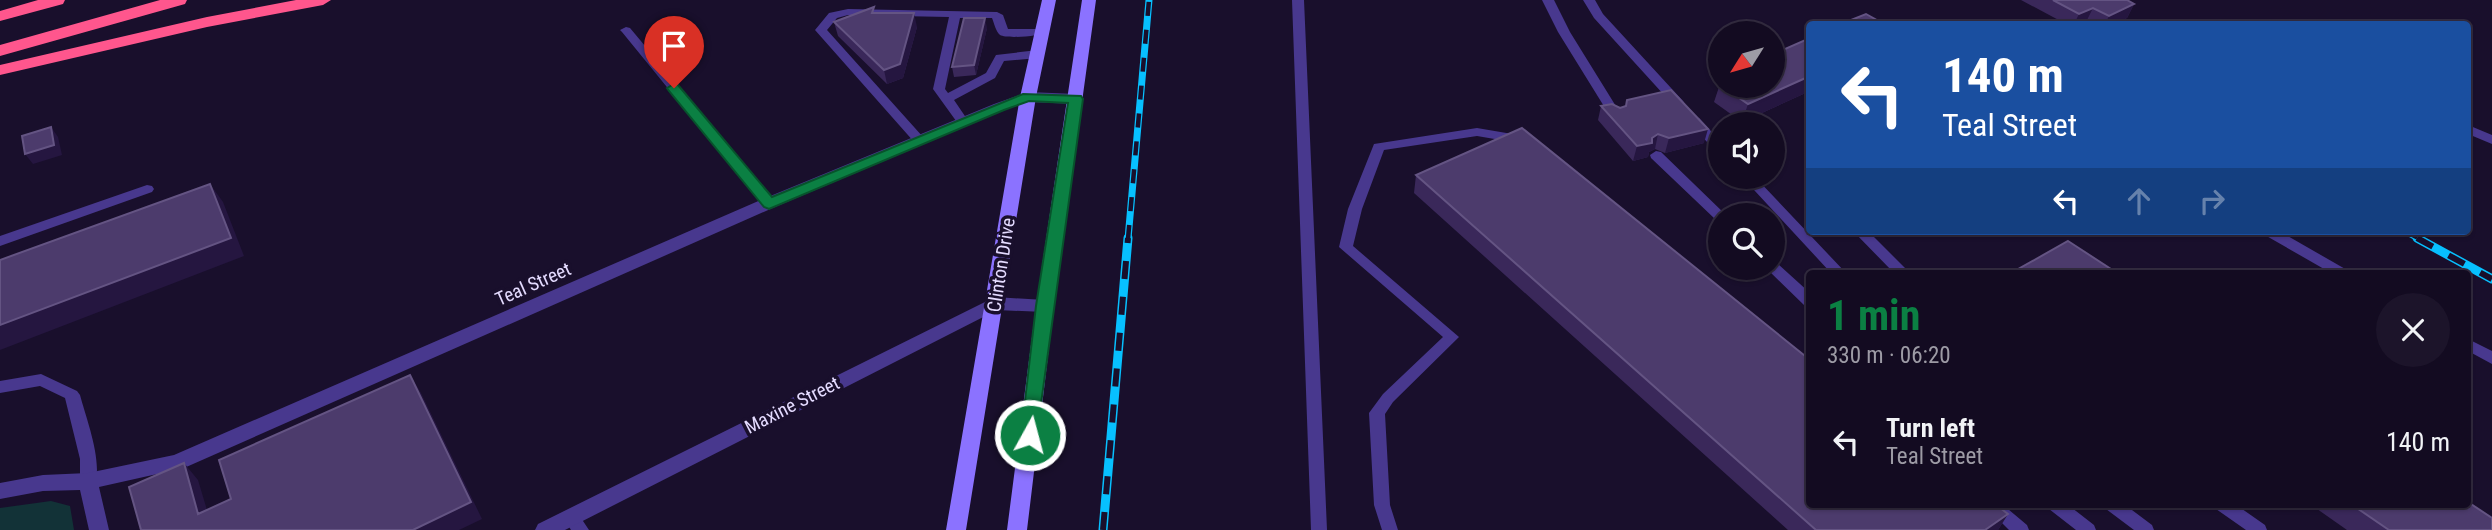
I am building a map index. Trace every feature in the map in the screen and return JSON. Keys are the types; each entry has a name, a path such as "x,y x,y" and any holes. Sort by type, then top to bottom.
{"highway":[{"path":"0,16 57,0"},
{"path":"0,51 179,0"},
{"path":"0,70 207,22 323,0"}],"main road":[{"name":"Clinton Drive","path":"956,530 1028,97 1049,0"},
{"path":"1017,530 1045,306 1089,0"}],"street":[{"name":"Teal Street","path":"0,491 43,484 88,481 177,462 962,122 1028,97 1076,99"},
{"path":"995,303 1045,306"},
{"name":"Maxine Street","path":"545,530 576,523 995,303"},
{"path":"88,481 99,530"}],"lane":[{"path":"1298,0 1319,530"},
{"path":"1548,0 1564,32 1616,116"},
{"path":"1589,0 1598,16 1708,135"},
{"path":"919,140 821,30 834,15 848,12 997,15 1000,27 1006,33 1042,32"},
{"path":"955,14 939,89 962,122"},
{"path":"626,30 769,204"},
{"path":"946,100 991,75 1000,58 1006,33"},
{"path":"1000,58 1038,54"},
{"path":"2471,130 2492,140"},
{"path":"1390,530 1382,505 1377,413 1388,398 1452,337 1346,247 1355,209 1379,147 1477,132 1519,137 1539,147"},
{"path":"1656,155 1708,205"},
{"path":"0,241 147,189"},
{"path":"1759,189 1836,270"},
{"path":"1864,235 1900,270"},
{"path":"2275,235 2337,270"},
{"path":"1785,278 1806,298"},
{"path":"2471,346 2492,358"},
{"path":"0,387 41,380 72,395 88,459 88,481"},
{"path":"1996,508 2021,530"},
{"path":"2060,508 2088,530"},
{"path":"2117,508 2146,530"},
{"path":"2227,508 2259,530"}],"green space":[{"path":"51,501 70,506 74,530 0,530 0,508"}],"building":[{"path":"2053,0 2127,0 2134,4 2109,16 2093,8 2079,14"},
{"path":"874,7 872,13 914,13 900,64 884,70 834,22"},
{"path":"1866,14 1879,21 1848,21"},
{"path":"964,18 985,18 974,65 952,67"},
{"path":"1806,40 1806,78 1785,87 1785,49"},
{"path":"1671,90 1708,129 1669,138 1658,134 1652,138 1652,143 1637,146 1601,106 1612,104 1620,108 1626,106 1627,100"},
{"path":"1739,98 1761,98 1748,104"},
{"path":"51,127 54,145 25,154 22,136"},
{"path":"1522,128 1806,357 1806,508 2000,508 2008,514 1985,530 1816,530 1416,175"},
{"path":"210,184 231,238 0,325 0,260"},
{"path":"2068,241 2112,270 2017,270"},
{"path":"410,375 471,502 413,530 141,530 129,487 184,463 198,514 231,499 219,460"},
{"path":"2471,504 2492,518 2492,530 2389,530 2357,508 2471,508"}],"railway":[{"path":"1128,239 1149,0"},
{"path":"2412,235 2420,239"},
{"path":"1103,530 1128,238"},
{"path":"2417,238 2492,279"}],"route":[{"path":"674,88 769,204 1028,97 1076,99 1045,306 1030,435"}]}
